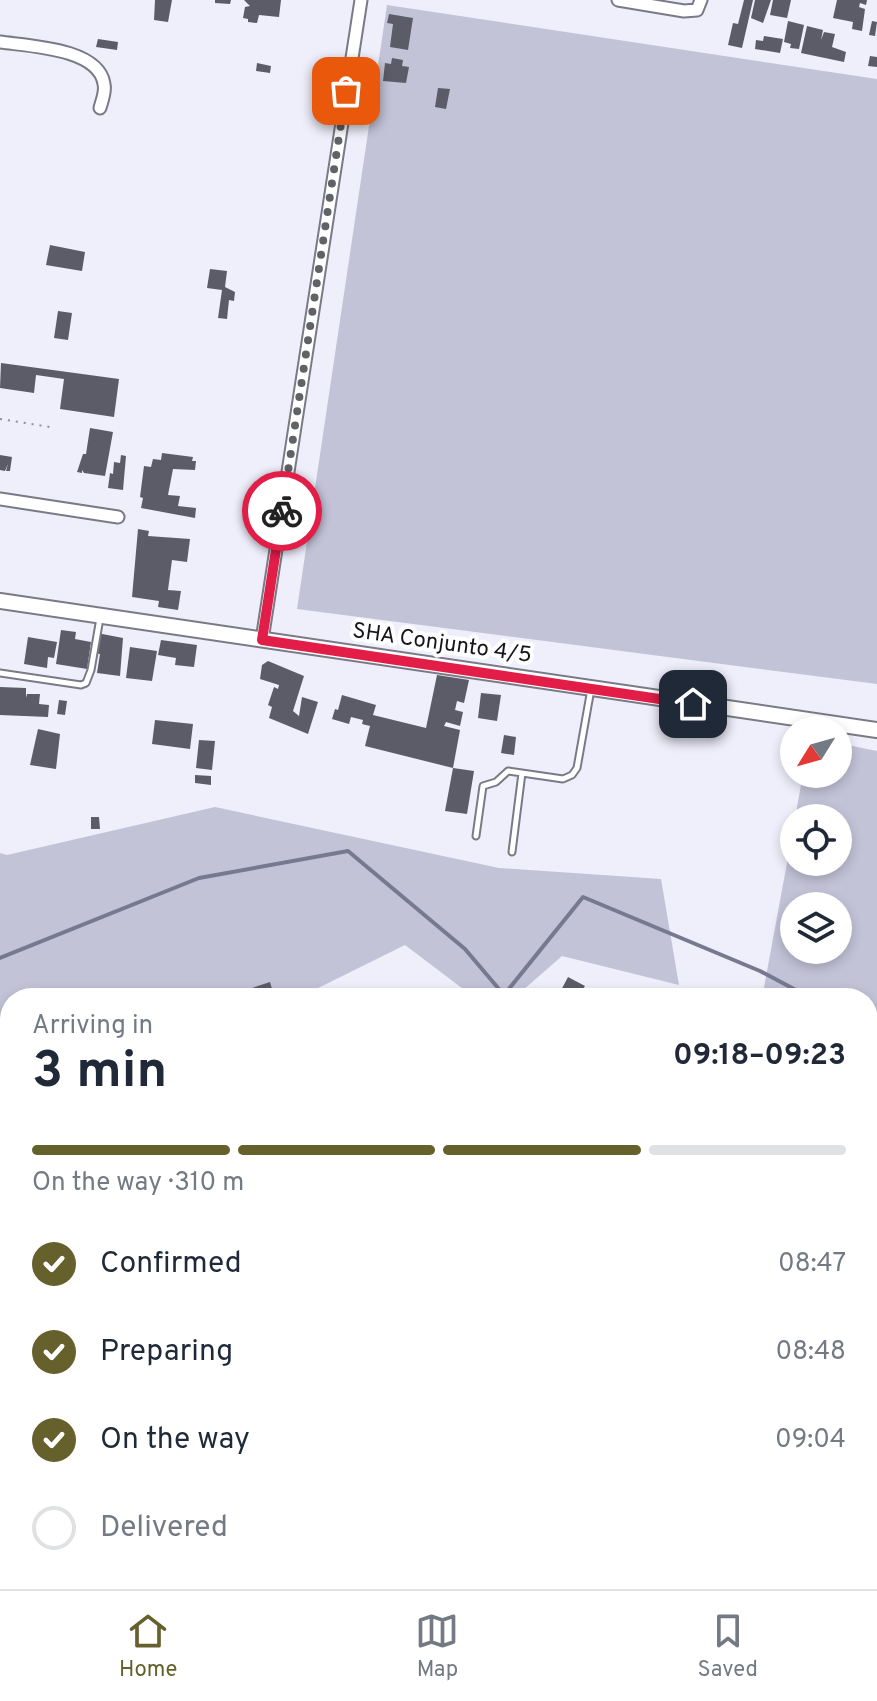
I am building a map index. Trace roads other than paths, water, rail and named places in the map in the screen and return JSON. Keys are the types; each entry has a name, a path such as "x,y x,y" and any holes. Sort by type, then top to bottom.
{"street":[{"path":"262,640 361,0"},
{"path":"619,0 684,11 697,10 701,0"},
{"path":"0,42 67,53 92,63 99,70 104,83 100,108"},
{"path":"0,499 118,517"},
{"name":"SHA Conjunto 4/5","path":"0,601 877,730"}],"lane":[{"path":"0,673 81,685 86,683 101,616"},
{"path":"476,836 483,786 496,782 508,771 563,779 572,775 577,768 592,688"},
{"path":"512,852 522,773"}],"waterway":[{"path":"0,958 199,878 348,851 465,949 498,988"},
{"path":"510,988 583,897 760,971 792,988"}]}
